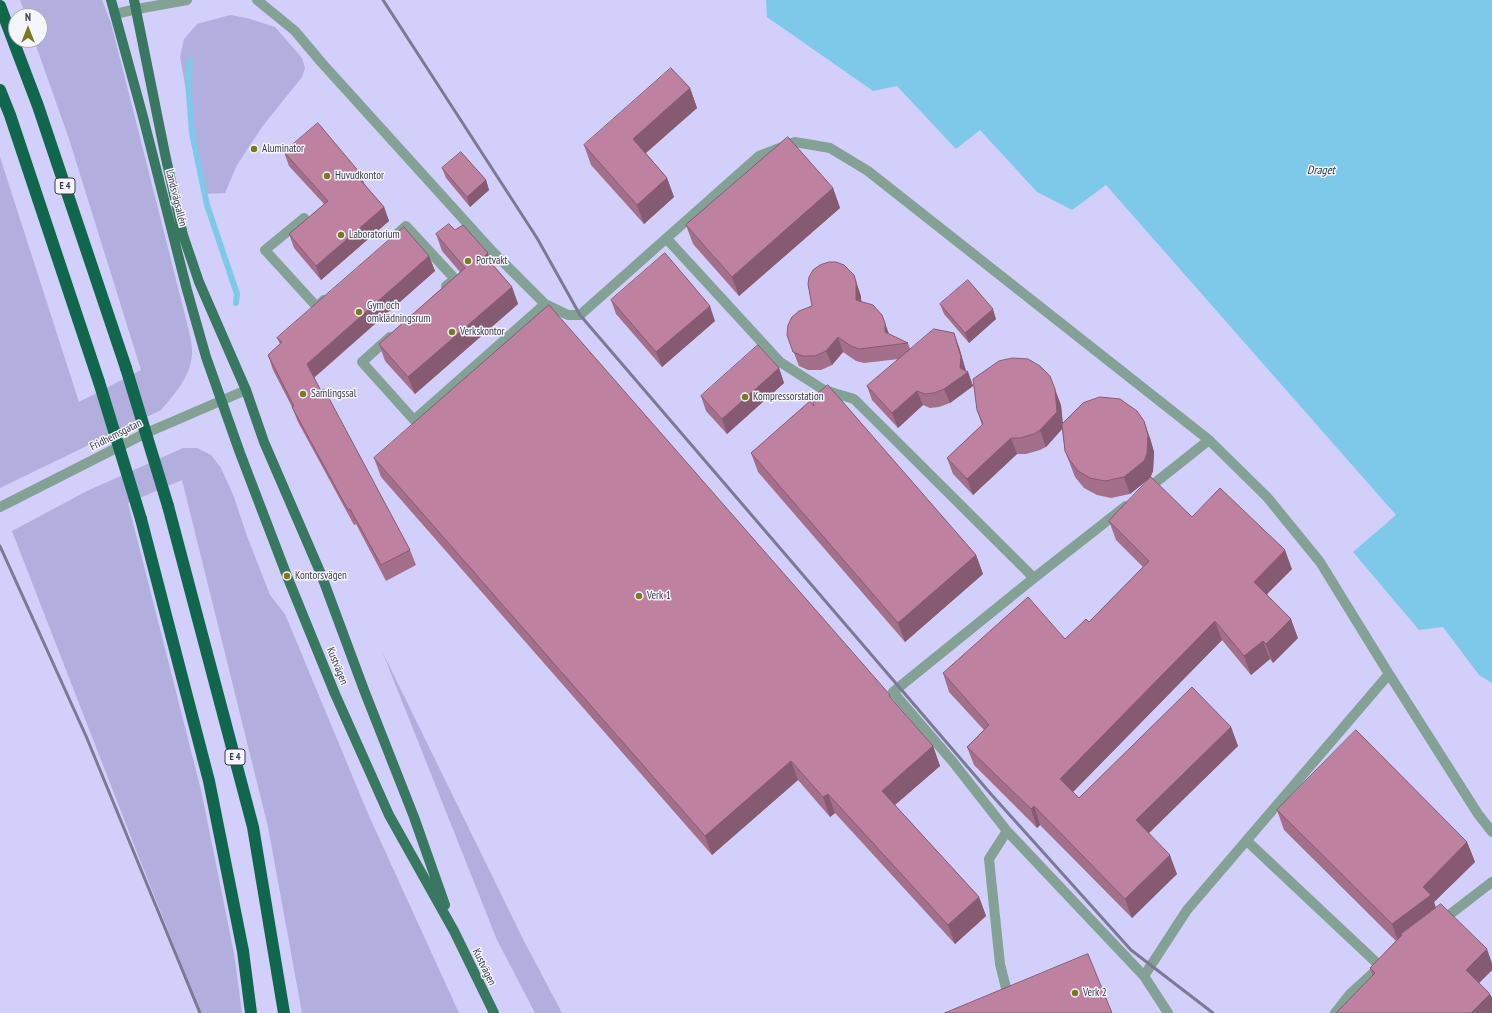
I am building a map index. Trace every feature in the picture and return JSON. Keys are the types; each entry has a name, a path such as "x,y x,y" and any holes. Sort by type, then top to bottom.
{"highway":[{"name":"E 4","path":"0,6 38,106 126,368 168,506 253,827 284,1013"},
{"path":"0,90 10,115 99,382 141,519 209,781 243,951 251,1013"}],"main road":[{"name":"Landsvägsallén","path":"111,0 142,113 187,290 206,357 222,400"},
{"name":"Landsvägsallén","path":"136,4 165,154 183,235 199,282 246,390"},
{"name":"Kustvägen","path":"246,390 264,442 320,574 414,817 454,931"},
{"name":"Kustvägen","path":"222,400 240,453 284,569 335,694 389,815 454,931 494,1013"}],"street":[{"path":"115,14 136,4 187,0"},
{"path":"257,0 295,31 321,62 493,252 544,304 568,315 580,315 759,156 795,142 830,148 868,171 1210,440 1267,497 1320,562 1478,814 1492,832"},
{"path":"304,218 265,250 317,307 334,292"},
{"path":"390,241 406,226 455,279 437,294"},
{"path":"667,239 780,362 824,390 854,399 1034,578"},
{"path":"397,331 362,362 414,420 544,304"},
{"name":"Fridhemsgatan","path":"0,507 144,434 246,390"},
{"path":"1168,1013 1144,976 1007,831 953,762 892,692 1210,440"},
{"path":"1144,976 1188,910 1389,674"},
{"path":"1007,831 989,859 1000,964 1010,1002"},
{"path":"1247,841 1380,966"},
{"path":"1429,930 1492,882"},
{"path":"1335,1013 1350,994 1392,957"}],"shaded area":[{"path":"20,0 102,0 111,23 191,338 192,359 190,367 182,383 161,410 0,488 0,157 79,402 141,370 69,139 37,48 48,48 48,8 23,8"},
{"path":"230,15 247,18 275,27 302,58 305,68 302,77 262,127 237,165 225,193 205,194 180,57 184,39 197,24"},
{"path":"183,448 197,448 211,455 221,468 234,497 247,536 270,595 285,614 369,816 459,1013 302,1013 268,827 182,480 128,503 201,790 234,953 242,1013 201,1013 12,531 87,491"},
{"path":"382,651 524,941 562,1013 535,1013 497,940"}],"water":[{"name":"Draget","path":"766,0 1492,0 1492,683 1479,675 1443,627 1419,630 1353,552 1396,515 1106,185 1072,210 1037,192 980,130 956,149 897,86 873,91 767,17"}],"building":[{"path":"671,68 690,88 633,139 667,178 637,205 584,145"},
{"path":"318,123 360,173 357,176 384,207 316,266 289,234 328,201 284,152"},
{"path":"788,137 833,188 732,277 686,225"},
{"path":"461,152 486,180 467,197 442,168"},
{"path":"449,224 455,230 463,225 488,253 485,256 512,287 408,377 379,344 465,268 436,234"},
{"path":"404,227 429,256 307,364 321,391 324,389 410,550 381,565 350,509 348,510 292,407 294,406 268,355 282,342 277,338"},
{"path":"665,253 710,306 656,352 611,300"},
{"path":"829,262 836,262 844,265 854,275 856,282 856,300 873,305 882,315 885,323 885,332 908,343 859,349 851,346 838,337 826,351 815,356 803,356 793,352 787,335 788,325 792,317 799,311 812,306 808,284 809,277 813,270 820,265"},
{"path":"968,280 993,309 965,333 940,304"},
{"name":"Verk 1","path":"549,305 933,746 882,791 979,897 948,925 828,794 823,797 791,761 705,836 374,458"},
{"path":"934,329 954,333 961,357 960,368 968,372 944,389 934,393 925,394 917,391 892,413 867,386"},
{"path":"758,345 779,368 722,419 701,396"},
{"path":"1013,358 1028,359 1040,366 1050,376 1055,389 1057,412 1040,430 1034,434 1020,438 1011,438 967,479 947,458 983,424 977,410 973,379 999,361"},
{"path":"828,385 976,555 898,623 751,453 810,401 814,406 812,399"},
{"path":"1100,397 1120,399 1137,411 1144,421 1148,435 1147,454 1144,461 1124,477 1105,481 1090,478 1078,471 1065,451 1062,424 1083,403"},
{"path":"1151,477 1192,517 1220,488 1285,550 1254,582 1291,619 1266,644 1263,641 1244,656 1215,621 1060,779 1079,798 1192,687 1231,727 1136,820 1170,855 1125,899 1034,806 1031,809 967,747 989,725 943,673 1028,597 1065,639 1086,619 1089,622 1149,561 1109,521"},
{"path":"1356,730 1467,842 1423,887 1431,895 1392,924 1277,810"},
{"path":"1441,904 1487,949 1466,970 1490,994 1471,1013 1336,1013 1375,973 1370,968 1402,935 1401,934"},
{"path":"1088,954 1112,1013 945,1013"}],"waterway":[{"path":"190,60 188,81 192,133 207,205 237,294 236,303"}],"railway":[{"path":"383,0 537,238 580,315 990,793 1131,950 1213,1013"},
{"path":"0,546 86,736 200,1013"}],"place":[{"name":"Aluminator","path":"254,149"},
{"name":"Huvudkontor","path":"327,176"},
{"name":"Laboratorium","path":"341,235"},
{"name":"Portvakt","path":"468,261"},
{"name":"Gym och omklädningsrum","path":"359,312"},
{"name":"Verkskontor","path":"452,332"},
{"name":"Samlingssal","path":"303,394"},
{"name":"Kompressorstation","path":"745,397"},
{"name":"Kontorsvägen","path":"287,576"},
{"name":"Verk 1","path":"639,596"},
{"name":"Verk 2","path":"1075,993"}]}
